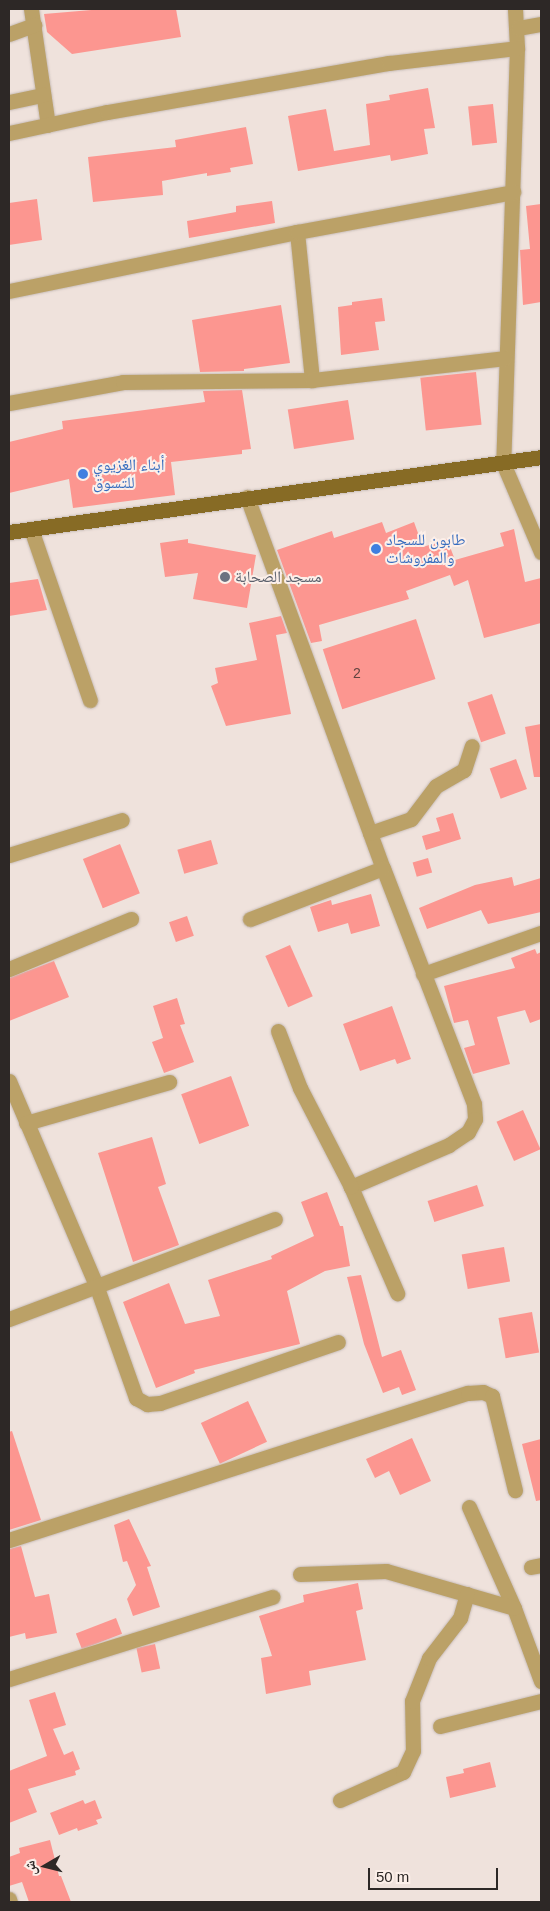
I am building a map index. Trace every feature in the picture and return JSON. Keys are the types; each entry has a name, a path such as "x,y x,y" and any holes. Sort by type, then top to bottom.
{"main road":[{"path":"9,532 541,457"}],"street":[{"path":"31,9 48,125"},
{"path":"515,9 518,28 513,192 504,358 503,463 541,552"},
{"path":"518,28 541,24"},
{"path":"9,34 34,25"},
{"path":"9,133 389,63 517,48"},
{"path":"9,102 43,94"},
{"path":"9,291 297,232 513,192"},
{"path":"297,232 312,380"},
{"path":"9,404 123,382 312,380 504,358"},
{"path":"247,497 383,868 474,1104 475,1119 468,1132 449,1145 351,1187"},
{"path":"31,529 90,700"},
{"path":"370,833 411,819 436,786 464,770 472,746"},
{"path":"9,855 122,820"},
{"path":"250,919 383,868"},
{"path":"9,969 131,919"},
{"path":"423,974 541,933"},
{"path":"278,1031 300,1088 351,1187 397,1293"},
{"path":"9,1080 96,1285 136,1398 147,1404 160,1403 338,1342"},
{"path":"26,1123 169,1082"},
{"path":"9,1320 96,1285 275,1219"},
{"path":"9,1540 468,1393 483,1392 492,1396 515,1490"},
{"path":"469,1507 514,1608 541,1681"},
{"path":"300,1574 386,1571 514,1608"},
{"path":"340,1800 403,1772 413,1751 412,1701 429,1658 460,1618 467,1594"},
{"path":"9,1679 273,1597"},
{"path":"440,1726 541,1701"}],"building":[{"path":"103,9 176,9 181,37 72,54 47,32 44,14"},
{"path":"428,88 435,128 424,129 428,154 391,161 390,155 298,171 288,116 326,109 334,151 370,145 366,104 390,100 389,95"},
{"path":"493,104 497,143 472,145 468,107"},
{"path":"246,127 253,164 230,168 231,172 207,176 207,173 162,181 163,195 93,202 88,157 176,147 175,140"},
{"path":"37,199 42,240 9,245 9,203"},
{"path":"272,201 275,223 189,238 187,221 236,212 236,206"},
{"path":"541,204 541,302 523,305 520,250 530,249 526,206"},
{"path":"382,298 385,321 375,322 379,350 341,355 338,307 352,305 352,302"},
{"path":"281,305 290,363 244,369 244,371 200,372 192,320"},
{"path":"476,372 482,425 426,431 420,378"},
{"path":"242,390 251,449 242,450 242,454 171,462 175,495 73,508 69,479 9,493 9,442 63,429 62,421 205,402 203,391"},
{"path":"348,400 354,440 294,449 288,410"},
{"path":"382,522 386,533 414,522 423,547 447,539 455,560 504,546 500,533 514,529 525,582 541,578 541,623 484,638 468,580 454,586 450,575 406,591 409,599 319,625 322,641 311,643 277,550 332,531 334,538"},
{"name":"مسجد الصحابة","path":"188,539 188,543 256,555 247,608 193,599 198,573 165,577 160,543"},
{"path":"38,579 47,610 9,616 9,583"},
{"path":"281,616 287,633 276,635 291,714 226,726 211,686 218,683 215,668 257,660 249,623"},
{"path":"416,619 435,679 342,709 323,649"},
{"path":"492,694 506,734 481,742 467,702"},
{"path":"541,724 541,777 534,777 525,727"},
{"path":"516,759 527,789 501,799 490,769"},
{"path":"453,813 461,839 426,850 422,836 440,831 436,818"},
{"path":"211,840 218,864 184,874 177,850"},
{"path":"120,844 140,893 103,908 83,859"},
{"path":"428,858 432,872 417,877 413,862"},
{"path":"512,877 514,886 541,878 541,912 488,924 481,910 427,929 419,908 475,885"},
{"path":"371,894 380,926 351,934 348,923 318,932 310,907 331,900 332,905"},
{"path":"187,916 194,936 176,942 169,922"},
{"path":"290,945 313,996 288,1007 265,956"},
{"path":"535,949 537,954 541,952 541,1019 530,1023 525,1010 497,1017 510,1064 473,1074 464,1048 475,1045 468,1020 454,1023 444,986 515,968 511,958"},
{"path":"54,961 69,997 9,1021 9,978"},
{"path":"177,998 185,1024 180,1025 194,1062 164,1073 152,1042 163,1038 153,1006"},
{"path":"392,1006 411,1059 397,1064 395,1059 360,1071 343,1024"},
{"path":"231,1076 249,1126 199,1144 181,1094"},
{"path":"523,1110 540,1149 514,1161 497,1122"},
{"path":"152,1137 166,1184 158,1187 179,1245 133,1262 98,1153"},
{"path":"477,1185 484,1206 434,1222 428,1201"},
{"path":"327,1192 340,1226 343,1226 350,1266 325,1271 287,1291 300,1344 194,1370 195,1373 156,1388 123,1302 169,1283 185,1324 220,1316 208,1280 272,1259 271,1256 314,1236 301,1202"},
{"path":"504,1247 510,1281 468,1289 462,1254"},
{"path":"361,1275 382,1357 401,1350 416,1390 402,1395 399,1387 383,1393 364,1344 347,1277"},
{"path":"532,1312 539,1352 506,1358 499,1318"},
{"path":"248,1401 267,1442 220,1464 201,1423"},
{"path":"12,1431 41,1520 9,1530 9,1432"},
{"path":"412,1438 431,1481 400,1495 389,1471 375,1478 366,1459"},
{"path":"541,1439 541,1500 536,1501 522,1444"},
{"path":"129,1519 151,1566 147,1567 160,1607 133,1616 127,1599 136,1585 127,1561 123,1562 114,1525"},
{"path":"21,1546 35,1597 49,1594 57,1633 26,1639 25,1633 9,1637 9,1549"},
{"path":"358,1583 363,1609 356,1611 366,1660 309,1671 311,1685 266,1694 261,1658 272,1656 259,1616 304,1602 303,1595"},
{"path":"116,1618 122,1634 82,1649 76,1633"},
{"path":"155,1644 160,1668 142,1672 136,1648"},
{"path":"55,1692 66,1725 53,1729 64,1755 73,1751 80,1769 75,1771 76,1775 28,1789 37,1812 9,1823 9,1771 47,1756 29,1700"},
{"path":"490,1762 496,1787 450,1798 446,1777 464,1773 463,1769"},
{"path":"83,1800 85,1804 95,1800 102,1818 96,1820 98,1824 78,1831 77,1828 59,1835 50,1813"},
{"path":"50,1840 59,1876 61,1876 71,1902 29,1902 22,1882 9,1886 9,1857 20,1853 19,1848"}],"place":[{"name":"أبناء الغزيوي للتسوق","path":"83,474"},
{"name":"طابون للسجاد والمفروشات","path":"376,549"},
{"name":"مسجد الصحابة","path":"225,577"}]}
